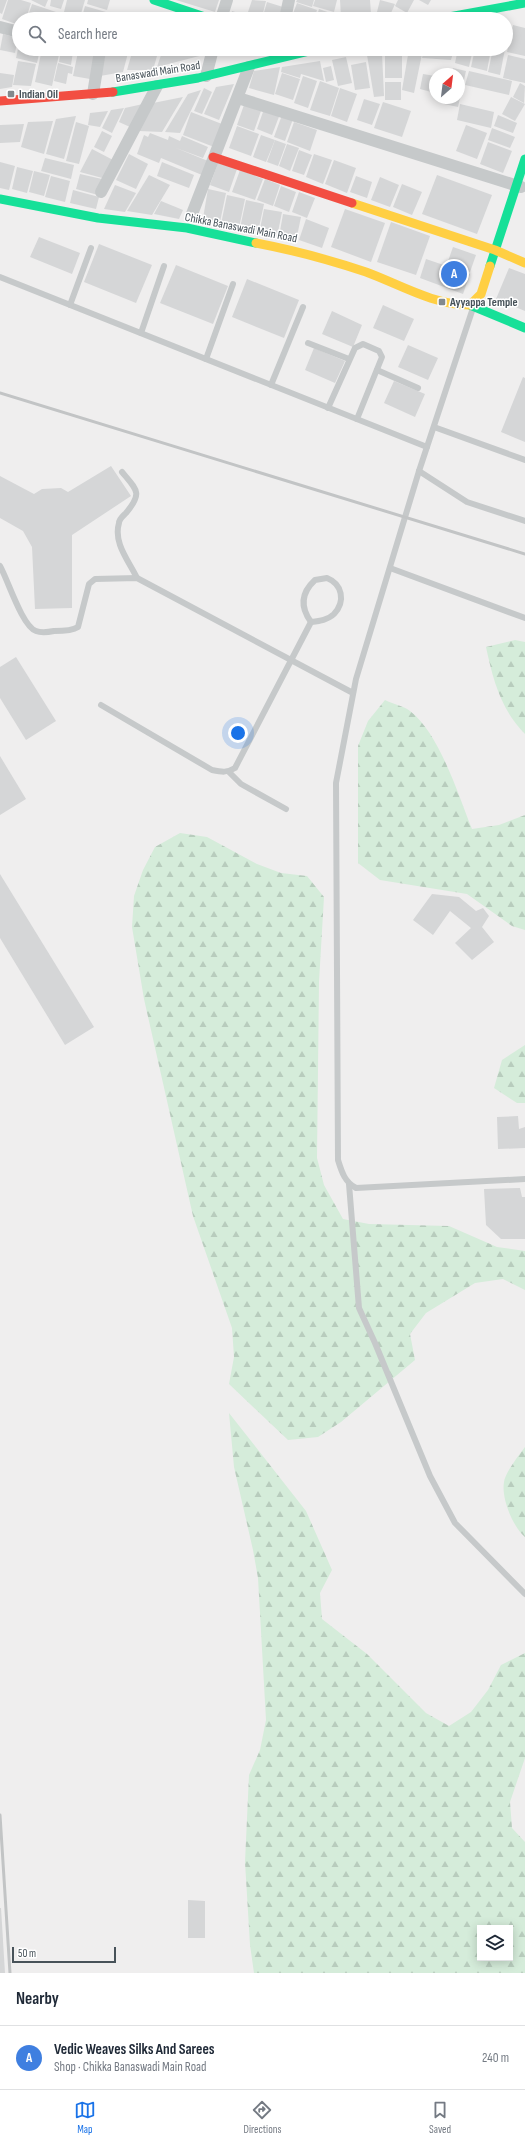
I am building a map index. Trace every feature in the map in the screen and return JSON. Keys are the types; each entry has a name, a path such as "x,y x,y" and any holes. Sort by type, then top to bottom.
{"main road":[{"path":"154,0 171,2 195,12"},
{"path":"468,12 503,4 525,3"},
{"name":"Banaswadi Main Road","path":"0,102 93,94 157,86 249,67 275,56"},
{"path":"214,157 495,250 525,263"},
{"path":"472,306 481,294 495,250 521,187 525,159"},
{"name":"Chikka Banaswadi Main Road","path":"0,199 98,218 187,228 296,251 365,272 442,302 460,306 472,306 525,328"}],"street":[{"path":"223,12 227,0"},
{"path":"287,12 290,0"},
{"path":"0,27 12,30"},
{"path":"93,94 99,56"},
{"path":"206,76 211,56"},
{"path":"192,214 249,67"},
{"path":"101,192 157,86"},
{"path":"238,98 521,187"}],"lane":[{"path":"70,305 91,248"},
{"path":"141,333 164,266"},
{"path":"0,277 427,447"},
{"path":"206,359 232,284"},
{"path":"472,306 419,471 353,693 336,783 338,1160 342,1174 349,1184 356,1188 525,1178"},
{"path":"271,385 303,307"},
{"path":"308,342 349,359"},
{"path":"328,408 355,348 363,344 381,354 382,357 357,419"},
{"path":"377,370 418,388"},
{"path":"434,427 525,460"},
{"path":"419,471 467,502 525,521"},
{"path":"122,472 137,490 138,495 134,504 119,521 118,532 123,553 137,578"},
{"path":"0,566 18,608 31,628 36,632 63,631 78,627 89,584 94,579 137,578 353,693"},
{"path":"390,568 525,618"},
{"path":"327,578 334,581 341,593 338,608 334,614 325,620 311,622 304,610 302,602 305,593 315,580 327,578"},
{"path":"101,705 212,770 223,773 229,772 235,768 311,622"},
{"path":"229,772 241,784 286,809"},
{"path":"349,1184 359,1308 430,1476 455,1523 525,1594"}],"green space":[{"path":"515,640 525,642 525,734 510,715 499,694 486,647"},
{"path":"385,700 410,711 421,721 430,734 447,766 472,829 499,825 525,815 525,930 512,926 467,894 380,880 358,863 358,746 368,721"},
{"path":"180,833 207,837 257,864 281,873 307,876 324,897 319,982 317,1158 324,1185 343,1219 369,1224 449,1226 497,1247 525,1251 525,1290 503,1279 475,1283 426,1313 410,1334 415,1360 341,1422 318,1437 288,1440 229,1384 234,1357 232,1328 193,1216 144,999 132,927 134,896 143,870 155,847"},
{"path":"525,1045 525,1103 517,1103 494,1088 502,1060"},
{"path":"229,1413 306,1511 332,1570 320,1593 322,1619 367,1654 426,1713 449,1726 471,1712 488,1690 501,1665 525,1653 525,1758 510,1802 512,1828 525,1842 525,1973 254,1973 250,1945 245,1862 249,1775 260,1750 266,1720 258,1578 234,1467"},
{"path":"525,1447 525,1537 516,1526 509,1512 504,1496 504,1482 513,1464"}],"building":[{"path":"0,0 7,0 2,14 0,13"},
{"path":"8,0 21,0 31,3 28,12 12,12 12,23 2,19"},
{"path":"31,0 48,0 45,7"},
{"path":"51,0 64,0 61,9 50,6"},
{"path":"67,0 85,0 81,12 64,12"},
{"path":"88,0 110,0 107,10 87,4"},
{"path":"176,0 219,0 215,12"},
{"path":"252,0 266,1 263,12 248,12"},
{"path":"297,0 314,0 312,7 296,2"},
{"path":"315,0 337,0 334,12 313,6"},
{"path":"340,0 370,0 371,12 341,12"},
{"path":"380,0 395,4 391,12 377,12"},
{"path":"398,0 414,0 408,12 395,6"},
{"path":"419,0 431,0 428,5"},
{"path":"267,2 283,7 282,12 264,12"},
{"path":"297,3 317,10 316,12 294,12"},
{"path":"32,4 56,12 29,12"},
{"path":"85,6 106,12 83,12"},
{"path":"319,9 327,12 318,12"},
{"path":"513,25 525,28 525,56 513,53"},
{"path":"3,34 12,36 12,52 0,50"},
{"path":"16,56 38,56 37,63 16,58"},
{"path":"41,56 59,56 52,86 35,82"},
{"path":"60,56 72,56 71,65 59,62"},
{"path":"77,56 95,56 90,79 73,76"},
{"path":"105,56 127,56 123,72 100,76"},
{"path":"131,56 157,56 153,70 127,70"},
{"path":"161,56 199,56 157,67"},
{"path":"367,56 382,56 384,96 374,97"},
{"path":"385,56 402,56 402,78 385,78"},
{"path":"408,56 422,56 414,93 402,90"},
{"path":"422,56 452,56 451,60 422,58"},
{"path":"456,56 471,56 469,67 455,63"},
{"path":"473,56 490,56 487,71 471,67"},
{"path":"491,56 504,56 500,75 488,72"},
{"path":"508,56 525,59 525,83 503,78"},
{"path":"346,57 352,83 338,86 332,60"},
{"path":"18,61 36,64 31,86 13,85"},
{"path":"320,61 324,81 301,74 300,78 281,72 282,67"},
{"path":"366,62 370,88 355,90 351,65"},
{"path":"58,63 73,67 72,74 68,73 66,84 54,81"},
{"path":"331,66 334,80 326,82 323,68"},
{"path":"280,67 274,95 249,88 254,71"},
{"path":"469,71 512,81 509,95 465,85"},
{"path":"0,73 14,75 12,87 0,89"},
{"path":"282,73 300,79 293,100 275,94"},
{"path":"423,74 429,75 429,91 420,89"},
{"path":"303,76 317,81 308,108 294,103"},
{"path":"320,81 339,88 330,116 310,110"},
{"path":"385,82 401,82 401,100 385,100"},
{"path":"520,83 525,86 524,103 513,97"},
{"path":"234,84 219,120 204,114 216,87"},
{"path":"204,88 212,92 202,114 194,111"},
{"path":"340,88 357,94 347,122 331,116"},
{"path":"201,90 180,133 165,132 188,94"},
{"path":"183,97 162,132 139,131 153,103"},
{"path":"511,97 525,104 515,121 502,114"},
{"path":"364,99 380,104 372,125 357,120"},
{"path":"245,102 262,108 254,131 237,125"},
{"path":"383,102 411,111 402,137 374,128"},
{"path":"143,104 130,127 119,122 125,108"},
{"path":"444,104 459,104 458,107"},
{"path":"460,104 494,112 491,128 457,120"},
{"path":"124,108 112,133 102,128 111,110"},
{"path":"264,109 280,114 272,135 257,129"},
{"path":"108,111 100,127 88,125 90,113"},
{"path":"191,112 222,124 214,147 183,135"},
{"path":"282,115 293,119 285,141 274,137"},
{"path":"498,115 517,123 513,133 494,126"},
{"path":"76,116 64,159 46,154 56,119"},
{"path":"53,121 44,154 21,147 28,122"},
{"path":"76,122 89,126 79,164 66,161"},
{"path":"294,122 317,130 310,151 287,142"},
{"path":"24,124 20,142 0,143 0,125"},
{"path":"466,125 487,133 477,159 456,151"},
{"path":"237,126 259,134 251,156 229,148"},
{"path":"492,128 515,137 510,148 488,140"},
{"path":"102,131 112,136 104,152 94,147"},
{"path":"150,133 168,140 169,136 180,141 182,136 208,147 203,158 176,148 208,161 202,175 161,158 159,163 137,154 144,135 148,137"},
{"path":"261,135 275,140 266,162 253,157"},
{"path":"275,140 286,144 278,166 267,162"},
{"path":"488,142 512,151 503,173 480,164"},
{"path":"287,144 299,148 290,171 279,166"},
{"path":"92,149 115,161 106,179 80,172"},
{"path":"299,150 312,155 304,175 292,171"},
{"path":"129,154 148,164 136,189 116,180"},
{"path":"314,154 332,160 323,184 306,177"},
{"path":"45,158 74,165 71,179 41,171"},
{"path":"334,160 356,168 347,193 325,184"},
{"path":"0,162 15,166 9,190 0,188"},
{"path":"162,162 194,175 189,188 157,176"},
{"path":"218,163 237,169 229,192 210,185"},
{"path":"17,167 33,171 27,193 12,189"},
{"path":"240,170 263,179 255,200 232,192"},
{"path":"34,171 50,175 44,196 29,192"},
{"path":"80,174 102,179 98,195 76,189"},
{"path":"149,175 170,185 152,215 127,211"},
{"path":"437,175 492,195 477,234 422,214"},
{"path":"51,176 70,181 65,202 45,197"},
{"path":"356,176 372,182 367,198 350,192"},
{"path":"380,177 399,185 390,207 371,200"},
{"path":"265,179 280,185 273,206 257,200"},
{"path":"402,184 422,192 412,215 393,207"},
{"path":"115,185 136,193 125,212 104,209"},
{"path":"281,186 296,192 289,212 274,206"},
{"path":"208,189 226,193 220,222 203,218"},
{"path":"73,190 99,197 96,209 70,203"},
{"path":"299,192 315,198 307,218 292,212"},
{"path":"227,195 245,199 239,228 221,224"},
{"path":"246,200 264,204 258,232 240,228"},
{"path":"161,201 183,210 179,219 154,214"},
{"path":"264,209 282,212 277,237 259,234"},
{"path":"345,209 385,223 371,262 331,247"},
{"path":"283,214 301,217 296,241 279,237"},
{"path":"306,219 329,228 322,248 299,240"},
{"path":"391,222 430,236 416,275 377,262"},
{"path":"39,237 80,253 72,274 30,257"},
{"path":"99,244 152,265 136,303 84,282"},
{"path":"453,247 476,255 470,272 447,264"},
{"path":"426,259 470,274 463,294 420,278"},
{"path":"176,265 228,286 213,324 160,303"},
{"path":"509,268 525,274 525,311 496,299"},
{"path":"247,279 299,300 284,338 232,317"},
{"path":"383,305 414,319 404,341 373,328"},
{"path":"332,311 362,325 353,347 322,334"},
{"path":"408,345 438,358 428,380 398,367"},
{"path":"314,348 345,361 335,383 305,370"},
{"path":"523,377 525,378 525,442 501,432"},
{"path":"394,381 425,394 415,417 384,403"},
{"path":"111,466 131,496 72,535 72,608 35,609 32,547 23,531 0,518 0,476 34,494 42,489 61,488 68,492"},
{"path":"16,657 56,721 26,740 0,698 0,667"},
{"path":"0,756 26,799 0,815"},
{"path":"0,874 94,1027 65,1045 0,938"},
{"path":"432,894 459,897 476,911 483,908 489,916 482,927 494,942 472,960 455,943 471,928 450,911 433,935 413,920"},
{"path":"518,1116 519,1129 525,1127 525,1148 498,1149 497,1117"},
{"path":"520,1188 522,1197 525,1197 525,1239 501,1239 486,1225 484,1189"},
{"path":"188,1900 205,1901 205,1938 188,1938"},
{"path":"1,1908 5,1973 0,1973"}],"railway":[{"path":"0,393 525,554"},
{"path":"0,1815 10,1973"}],"traffic: fast":[{"path":"154,0 190,12"},
{"path":"476,12 525,3"},
{"path":"113,92 198,78 289,56"},
{"path":"490,266 525,159"},
{"path":"0,199 98,218 187,228 256,243"},
{"path":"470,305 525,328"}],"traffic: slow":[{"path":"352,203 495,250 525,263"},
{"path":"256,243 339,263 366,272 430,298 456,304 470,305 481,294 490,266"}],"traffic: jam":[{"path":"0,101 113,92"},
{"path":"213,157 352,203"}],"place":[{"name":"Indian Oil","path":"11,94"},
{"name":"Vedic Weaves Silks And Sarees","path":"454,274"},
{"name":"Ayyappa Temple","path":"442,302"}]}
